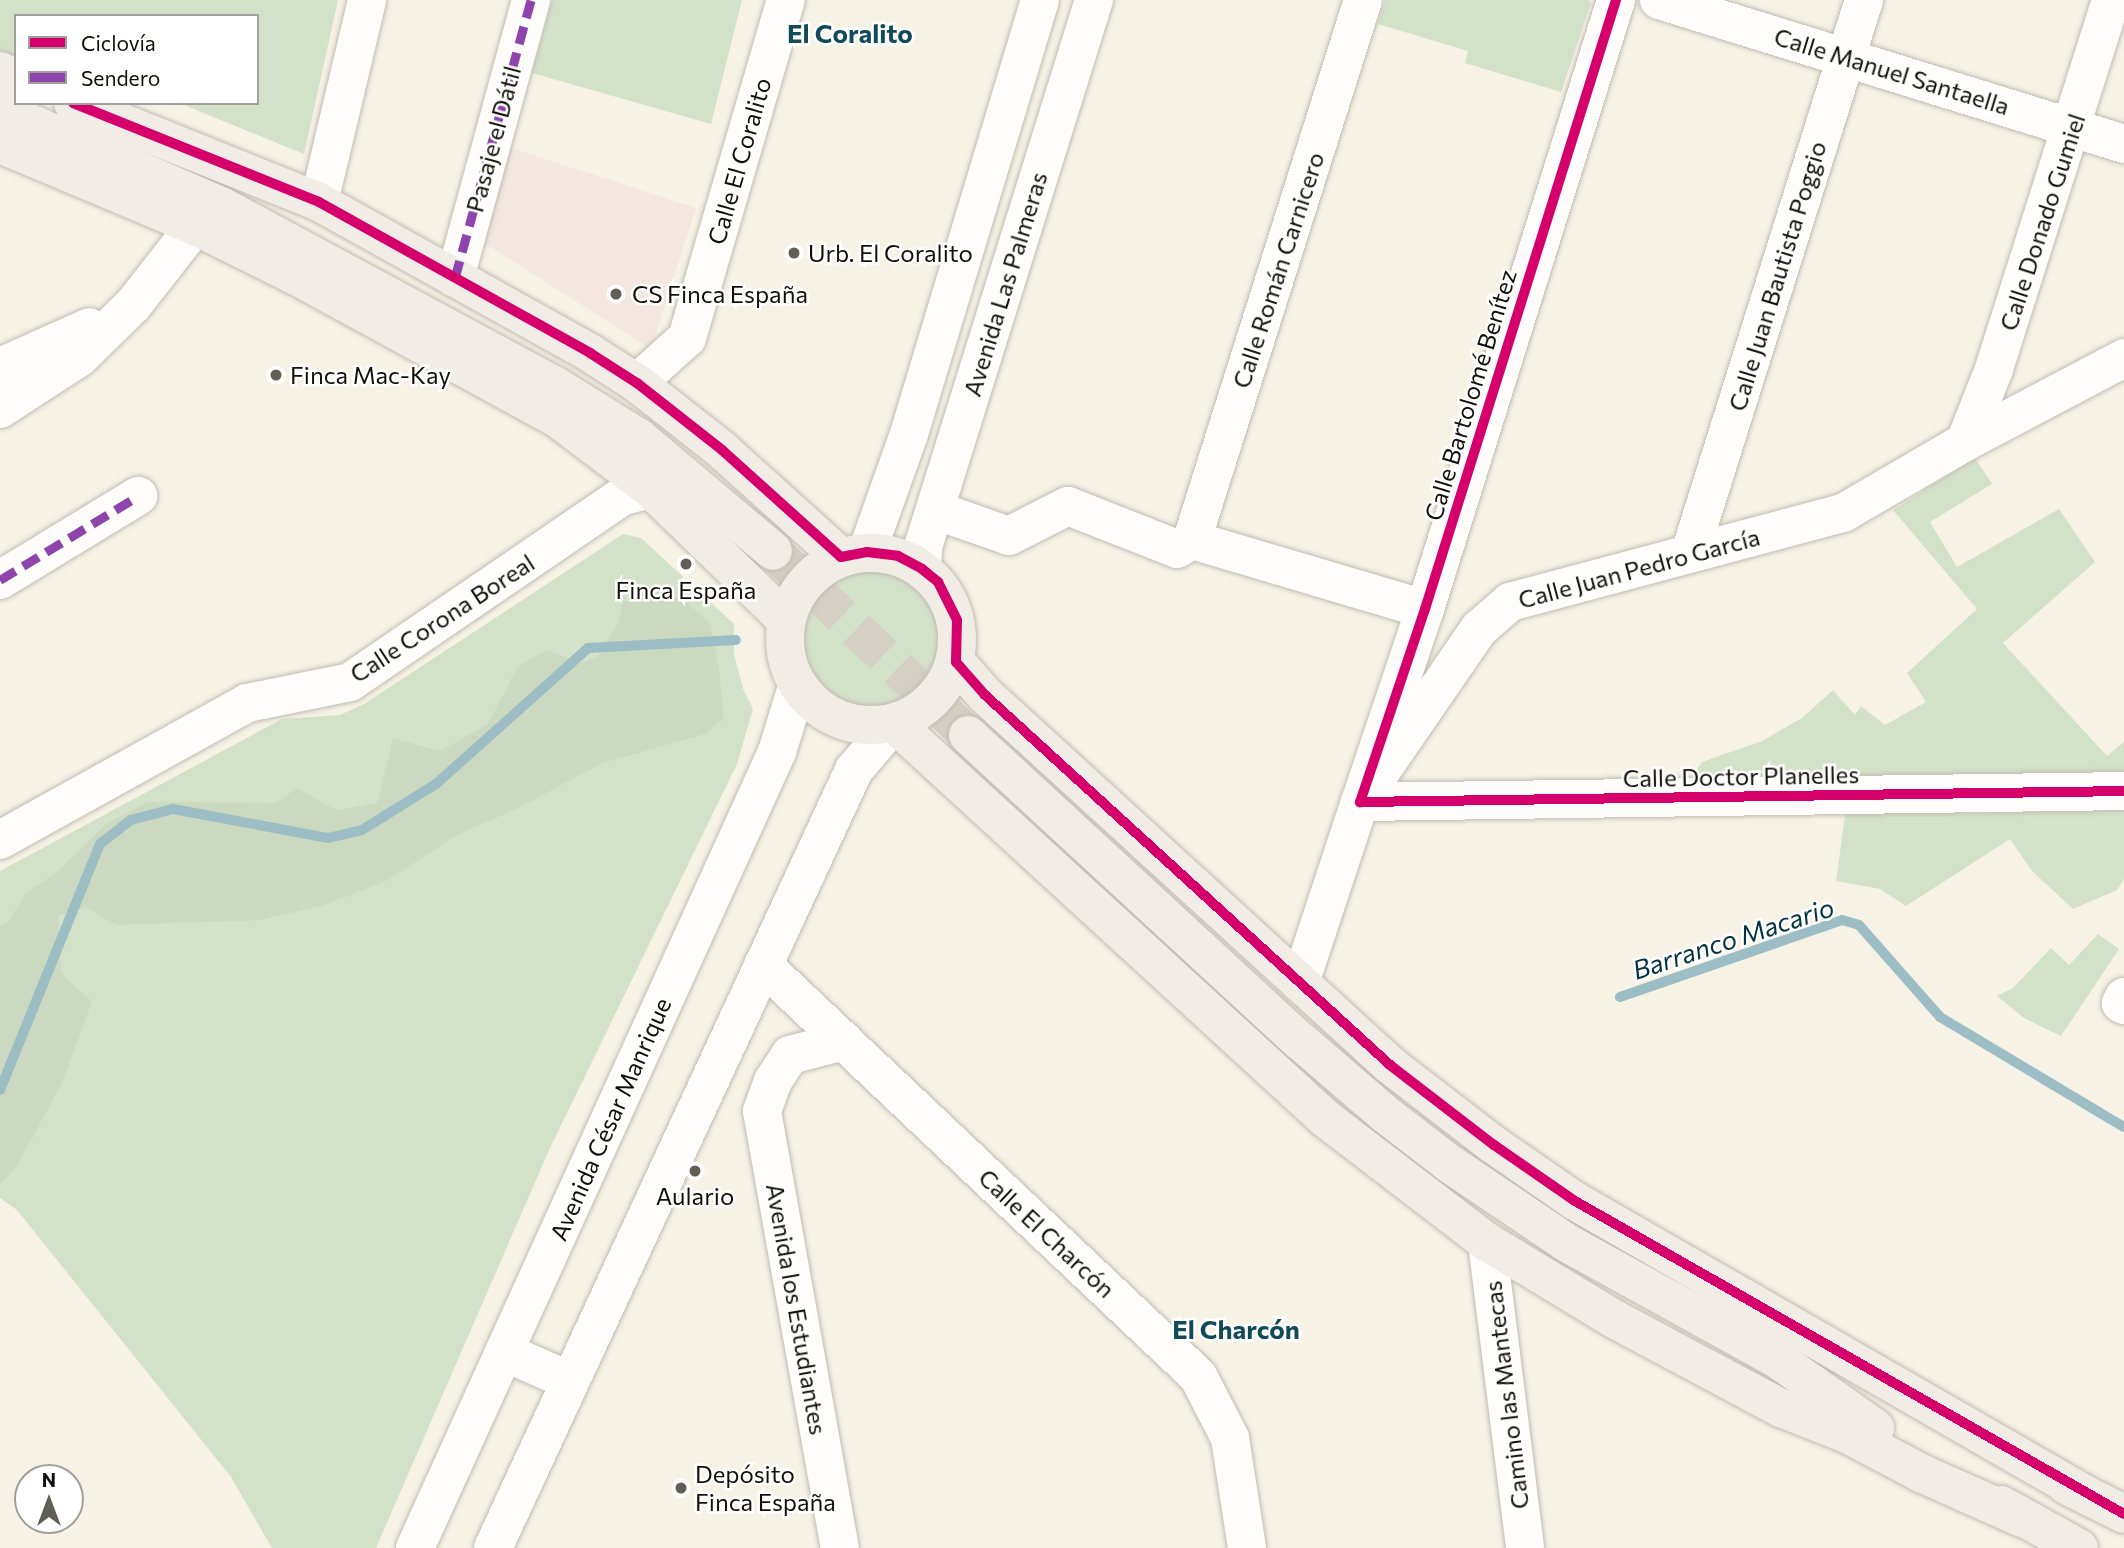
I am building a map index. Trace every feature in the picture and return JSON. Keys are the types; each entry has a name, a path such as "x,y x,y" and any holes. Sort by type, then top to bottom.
{"main road":[{"path":"78,105 319,202 637,383 854,554"},
{"path":"0,110 223,207 554,385 639,438 773,551"},
{"path":"0,144 195,226 298,276 557,418 651,489 786,620"},
{"path":"854,554 898,556 922,569 937,582 957,620 956,662 946,684 919,712 894,723 866,726 834,718 797,687 785,653 786,620 794,597 816,571 854,554"},
{"path":"956,662 985,695 1390,1065 1494,1145 1575,1201 2088,1496"},
{"path":"894,723 1326,1119 1488,1242 1614,1319 1782,1408 1847,1434 1923,1474 2022,1518"},
{"path":"968,735 1299,1040 1407,1131 1567,1243 1777,1359 1853,1415 2022,1518 2079,1548"},
{"path":"1777,1359 1864,1389 1948,1426 2124,1514"}],"street":[{"path":"319,202 367,0"},
{"name":"Pasaje el Dátil","path":"454,278 531,0"},
{"name":"Calle El Coralito","path":"637,383 687,338 786,0"},
{"name":"Avenida Las Palmeras","path":"854,554 909,434 1040,0"},
{"name":"Avenida Las Palmeras","path":"922,569 923,547 1094,0"},
{"name":"Calle Román Carnicero","path":"1192,540 1363,0"},
{"name":"Calle Bartolomé Benítez","path":"1360,802 1425,609 1616,0"},
{"name":"Calle Manuel Santaella","path":"1660,0 2124,144"},
{"name":"Calle Juan Bautista Poggio","path":"1690,553 1864,0"},
{"name":"Calle Donado Gumiel","path":"1965,442 1994,369 2112,0"},
{"path":"0,409 80,357 133,305 195,226"},
{"path":"0,367 60,342 133,305"},
{"name":"Calle Juan Pedro García","path":"1300,983 1360,802 1479,629 1510,601 1843,513 1965,442 2124,358"},
{"name":"Calle Corona Boreal","path":"0,840 247,703 349,682 623,496 651,489"},
{"path":"0,580 138,496"},
{"path":"935,510 1009,536 1068,506 1177,549 1192,540 1425,609"},
{"name":"Avenida César Manrique","path":"415,1548 777,752 797,687"},
{"path":"493,1548 854,769 894,723"},
{"name":"Calle Doctor Planelles","path":"1360,802 2124,792"},
{"name":"Calle El Charcón","path":"763,965 1198,1376 1230,1438 1247,1548"},
{"path":"708,1081 733,1090 762,1111 774,1081 790,1055 844,1041"},
{"name":"Avenida los Estudiantes","path":"762,1111 840,1548"},
{"name":"Camino las Mantecas","path":"1488,1242 1525,1548"},
{"path":"504,1352 570,1381"}],"shaded area":[{"name":"CS Finca España","path":"503,145 696,208 651,349 476,238"}],"green space":[{"path":"0,0 338,0 304,154 184,105 259,105 259,14 14,14 14,64 0,56"},
{"path":"552,0 742,0 711,124 532,73"},
{"path":"1385,0 1589,0 1591,3 1561,92 1465,63 1468,51 1378,24"},
{"path":"1975,458 1992,484 1930,522 1957,567 2059,509 2095,562 2003,643 2107,756 2124,742 2124,776 1687,785 1702,762 1762,741 1802,718 1833,690 1855,715 1861,706 1885,725 1926,702 1907,673 1977,609 1893,510"},
{"path":"623,534 641,538 734,624 734,654 743,689 753,709 737,764 550,1148 376,1548 272,1548 231,1477 17,1210 0,1198 0,871 282,719 340,715 364,704"},
{"path":"871,570 897,576 920,590 934,613 940,639 934,665 920,688 897,702 871,708 845,702 822,688 808,665 802,639 808,613 822,590 845,576"},
{"path":"680,597 710,623 719,669 724,718 705,734 603,763 514,810 457,835 386,881 322,906 260,920 116,925 85,907 58,916 61,973 92,1002 62,1083 18,1164 0,1185 0,925 8,922 25,894 59,870 105,825 148,802 276,803 297,788 336,810 377,803 393,738 440,751 488,724 518,666 548,650 581,663 597,657 618,623 623,601"},
{"path":"1846,809 1972,813 2124,810 2124,879 2117,890 2073,909 2032,871 2010,839 1906,906 1880,889 1836,881"},
{"path":"2098,934 2119,949 2061,1036 2024,1018 1997,996 2013,988 2051,948 2069,965"}],"waterway":[{"path":"0,1090 100,844 131,820 173,809 328,838 362,830 436,784 588,648 736,640"},
{"name":"Barranco Macario","path":"1620,997 1842,920 1859,925 1940,1017 2124,1127"}],"tunnel":[{"path":"773,551 968,735"}],"marked path":[{"path":"455,278 531,0"},
{"path":"0,580 138,496"}],"cycle path":[{"path":"1616,0 1425,609 1360,802 2124,791"},
{"path":"78,105 319,202 590,353 637,383 722,450 841,557 867,552 898,556 922,569 938,582 957,620 956,662 985,695 1390,1065 1494,1145 1575,1201 2124,1514"}],"place":[{"name":"Urb. El Coralito","path":"794,253"},
{"name":"CS Finca España","path":"616,294"},
{"name":"Finca Mac-Kay","path":"276,375"},
{"name":"Finca España","path":"686,564"},
{"name":"Aulario","path":"695,1171"},
{"name":"Depósito Finca España","path":"681,1488"}],"district":[{"name":"El Coralito","path":"850,33"},
{"name":"El Charcón","path":"1236,1329"}]}
